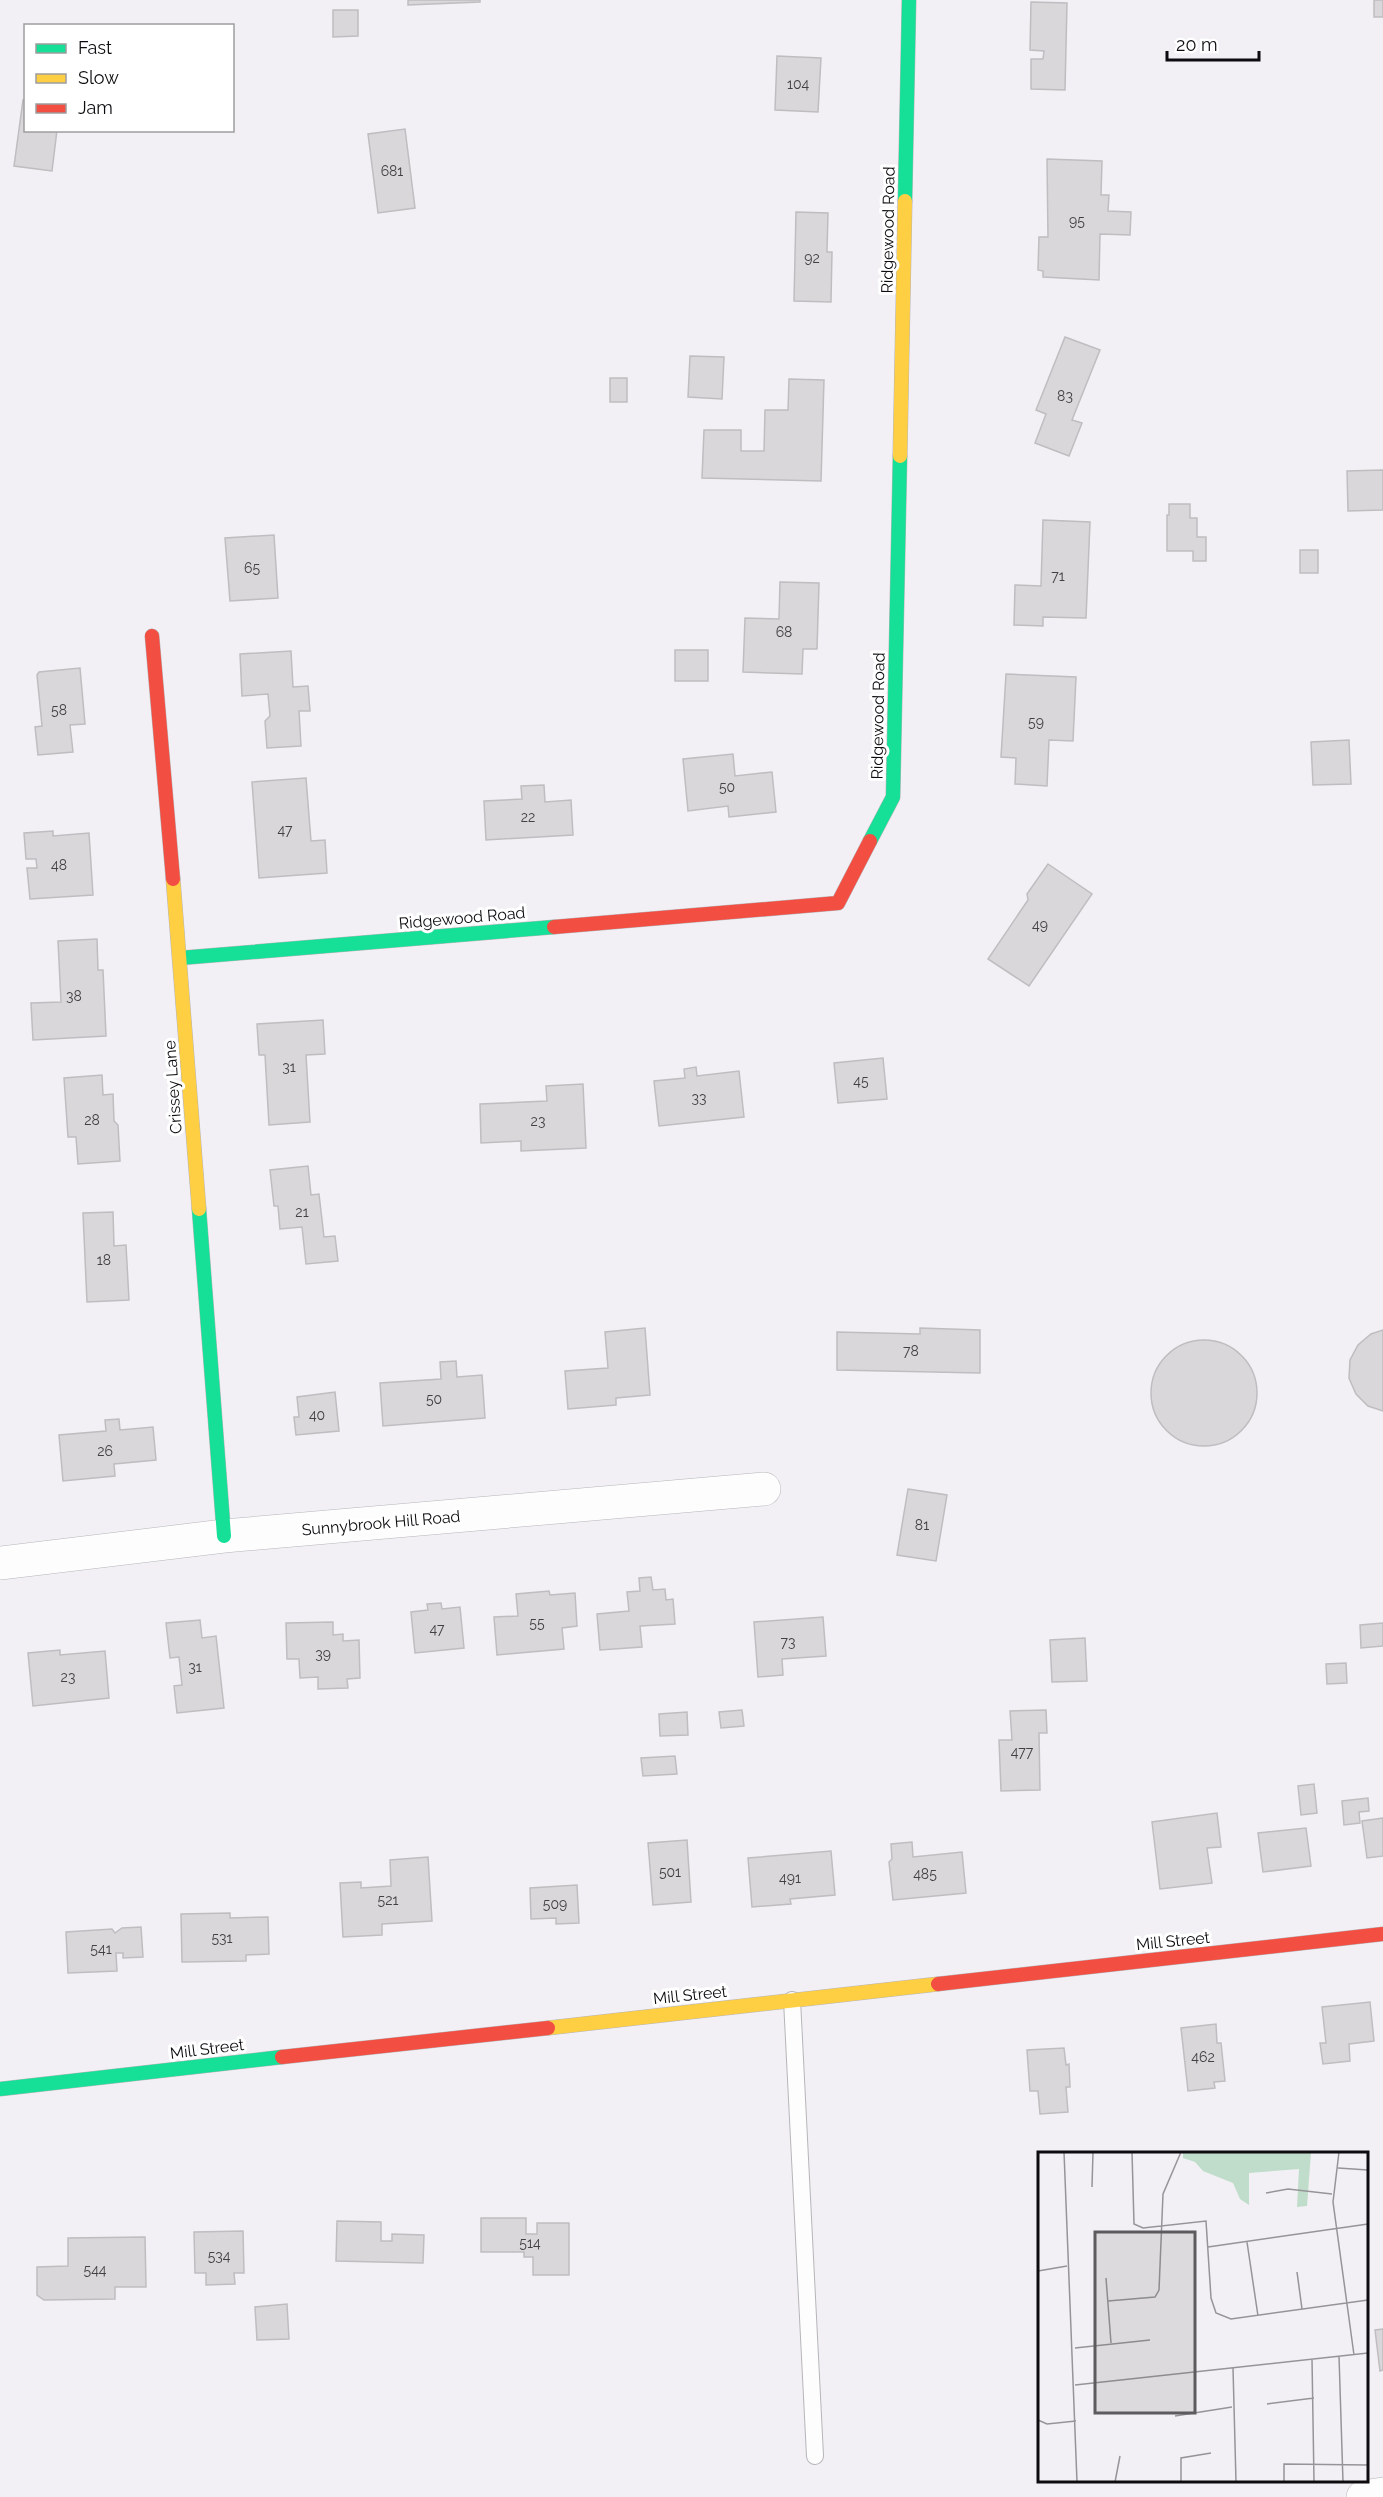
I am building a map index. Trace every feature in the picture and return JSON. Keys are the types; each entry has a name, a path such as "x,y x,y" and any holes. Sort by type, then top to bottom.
{"street":[{"name":"Ridgewood Road","path":"180,958 838,903 893,797 909,0"},
{"name":"Crissey Lane","path":"152,636 180,958 224,1536"},
{"name":"Sunnybrook Hill Road","path":"0,1563 224,1536 764,1489"},
{"name":"Mill Street","path":"0,2089 1383,1934"},
{"path":"1363,2497 1383,2494"}],"lane":[{"path":"792,2000 815,2456"}],"building":[{"path":"408,0 480,0 480,2 408,5"},
{"path":"1374,0 1383,0 1383,17 1374,17"},
{"path":"1031,2 1067,3 1065,90 1031,89 1031,59 1043,59 1044,51 1030,50"},
{"path":"333,10 358,10 358,36 333,37"},
{"path":"777,56 821,58 818,112 775,110"},
{"path":"24,100 24,132 57,132 52,171 14,166"},
{"path":"405,129 415,208 378,213 368,134"},
{"path":"1047,159 1102,161 1101,195 1109,195 1108,211 1131,212 1130,235 1100,234 1099,280 1043,277 1043,271 1038,270 1039,237 1048,237"},
{"path":"796,212 828,213 827,252 832,252 831,302 794,301"},
{"path":"1065,337 1100,350 1072,420 1082,423 1069,456 1035,443 1046,414 1036,410"},
{"path":"690,356 724,357 722,399 688,397"},
{"path":"610,378 627,378 627,402 610,402"},
{"path":"789,379 824,380 821,481 702,478 704,430 741,430 741,451 764,451 765,410 788,410"},
{"path":"1383,470 1383,510 1348,511 1347,471"},
{"path":"1169,504 1190,504 1190,518 1197,518 1197,537 1206,537 1206,561 1193,561 1193,551 1167,551"},
{"path":"1043,520 1090,522 1086,618 1043,617 1043,626 1014,625 1015,585 1041,586"},
{"path":"274,535 278,598 230,601 225,538"},
{"path":"1300,550 1318,550 1318,573 1300,573"},
{"path":"780,582 819,583 817,649 803,649 802,674 743,672 745,618 779,619"},
{"path":"675,650 708,650 708,681 675,681"},
{"path":"291,651 293,687 308,686 310,711 299,711 301,746 267,748 265,721 270,716 268,694 242,696 240,654"},
{"path":"80,668 85,724 70,725 73,752 38,755 35,727 42,726 37,675 39,672"},
{"path":"1006,674 1076,677 1073,741 1049,740 1047,786 1015,784 1016,758 1001,757"},
{"path":"1349,740 1351,784 1313,785 1311,742"},
{"path":"733,754 735,776 772,772 776,812 729,817 728,806 688,811 683,759"},
{"path":"306,778 311,841 325,840 327,873 259,878 252,782"},
{"path":"544,785 545,802 571,800 573,835 486,840 484,801 522,799 521,786"},
{"path":"53,831 53,836 89,833 93,895 30,899 27,868 37,868 36,859 26,859 24,833"},
{"path":"1048,864 1092,894 1029,986 988,959 1028,900 1027,894"},
{"path":"97,939 98,970 103,970 106,1036 33,1040 31,1003 61,1002 58,941"},
{"path":"323,1020 325,1054 306,1055 310,1122 269,1125 265,1055 259,1055 257,1024"},
{"path":"883,1058 887,1099 838,1103 834,1063"},
{"path":"696,1067 697,1076 739,1071 744,1117 659,1126 654,1081 685,1078 684,1069"},
{"path":"102,1075 103,1095 113,1094 114,1121 118,1125 120,1161 78,1164 76,1137 68,1137 64,1078"},
{"path":"583,1084 586,1148 521,1151 521,1141 481,1143 480,1104 547,1101 546,1086"},
{"path":"308,1166 311,1195 319,1194 324,1237 335,1236 338,1261 306,1264 302,1227 280,1229 278,1206 274,1206 270,1170"},
{"path":"113,1212 114,1246 126,1245 129,1300 87,1302 83,1213"},
{"path":"645,1328 650,1395 616,1398 616,1405 568,1409 565,1371 608,1368 605,1332"},
{"path":"920,1328 980,1330 980,1373 837,1370 837,1332 920,1334"},
{"path":"1383,1330 1383,1411 1368,1406 1356,1394 1349,1378 1350,1360 1358,1345 1371,1334"},
{"path":"1204,1340 1224,1344 1241,1356 1253,1373 1257,1393 1253,1413 1241,1430 1224,1442 1204,1446 1184,1442 1167,1430 1155,1413 1151,1393 1155,1373 1167,1356 1184,1344"},
{"path":"456,1361 457,1377 482,1375 485,1418 383,1426 380,1383 441,1379 440,1362"},
{"path":"335,1392 339,1431 296,1435 294,1417 299,1417 297,1397"},
{"path":"119,1419 120,1430 153,1427 156,1460 114,1464 115,1476 63,1481 59,1435 106,1431 105,1420"},
{"path":"908,1489 947,1495 936,1561 897,1555"},
{"path":"651,1577 653,1590 665,1589 666,1600 673,1599 675,1624 640,1626 642,1647 600,1650 597,1614 629,1611 627,1592 640,1591 639,1578"},
{"path":"549,1591 550,1595 575,1593 577,1626 562,1628 564,1649 497,1655 494,1617 518,1616 516,1594"},
{"path":"441,1603 442,1609 460,1607 464,1648 415,1653 411,1612 428,1610 427,1604"},
{"path":"823,1617 826,1656 782,1659 783,1675 758,1677 754,1622"},
{"path":"200,1620 202,1638 216,1636 224,1708 177,1713 174,1686 182,1685 179,1657 170,1658 166,1623"},
{"path":"333,1622 333,1635 343,1634 343,1641 359,1640 360,1678 347,1679 348,1688 318,1689 318,1677 300,1678 299,1659 287,1659 286,1623"},
{"path":"1383,1623 1383,1646 1361,1648 1360,1625"},
{"path":"1085,1638 1087,1681 1052,1682 1050,1640"},
{"path":"60,1650 60,1655 105,1651 109,1698 33,1706 28,1653"},
{"path":"1346,1663 1347,1683 1327,1684 1326,1664"},
{"path":"742,1710 744,1726 721,1728 719,1712"},
{"path":"1046,1710 1047,1733 1039,1733 1040,1790 1001,1791 999,1740 1012,1740 1010,1711"},
{"path":"687,1712 688,1735 660,1736 659,1714"},
{"path":"675,1756 677,1774 643,1776 641,1758"},
{"path":"1314,1784 1317,1813 1301,1815 1298,1786"},
{"path":"1368,1798 1369,1811 1359,1812 1360,1823 1344,1825 1342,1801"},
{"path":"1217,1813 1221,1847 1207,1848 1212,1883 1160,1889 1152,1822"},
{"path":"1383,1818 1383,1856 1367,1858 1362,1821"},
{"path":"1306,1828 1311,1866 1263,1872 1258,1833"},
{"path":"687,1840 691,1902 653,1905 648,1843"},
{"path":"912,1842 913,1857 962,1852 966,1893 893,1900 889,1862 892,1859 891,1844"},
{"path":"831,1851 835,1895 790,1899 791,1904 752,1907 748,1858"},
{"path":"428,1857 432,1921 382,1924 382,1935 343,1937 340,1883 361,1882 361,1888 391,1886 390,1860"},
{"path":"577,1885 579,1923 556,1924 556,1918 531,1919 530,1888"},
{"path":"230,1913 230,1918 268,1917 269,1954 246,1955 246,1961 182,1962 181,1914"},
{"path":"141,1927 143,1957 123,1958 123,1953 116,1953 117,1971 68,1973 66,1932 112,1929 115,1933 122,1928"},
{"path":"1370,2002 1374,2041 1349,2044 1350,2061 1323,2064 1320,2043 1326,2043 1322,2007"},
{"path":"1216,2024 1217,2043 1221,2043 1225,2081 1214,2082 1215,2088 1188,2091 1181,2028"},
{"path":"1064,2048 1066,2065 1069,2064 1070,2087 1066,2087 1068,2112 1040,2114 1038,2091 1030,2091 1027,2050"},
{"path":"481,2218 526,2218 526,2234 537,2234 537,2223 569,2223 569,2275 533,2275 533,2257 524,2257 524,2252 481,2252"},
{"path":"337,2221 381,2222 381,2241 392,2241 392,2234 424,2235 423,2263 336,2261"},
{"path":"243,2231 244,2273 234,2273 235,2284 206,2285 206,2273 195,2273 194,2232"},
{"path":"145,2237 146,2287 115,2287 115,2299 44,2300 37,2295 37,2267 68,2266 68,2238"},
{"path":"287,2304 289,2339 257,2340 255,2307"},
{"path":"1383,2329 1383,2370 1380,2371 1375,2330"}],"traffic: fast":[{"path":"905,201 909,0"},
{"path":"870,841 893,797 900,456"},
{"path":"180,958 554,927"},
{"path":"199,1209 224,1536"},
{"path":"0,2089 282,2057"}],"traffic: slow":[{"path":"900,456 905,201"},
{"path":"173,879 199,1209"},
{"path":"548,2028 938,1984"}],"traffic: jam":[{"path":"152,636 173,879"},
{"path":"554,927 838,903 870,841"},
{"path":"938,1984 1383,1934"},
{"path":"282,2057 548,2028"}]}
